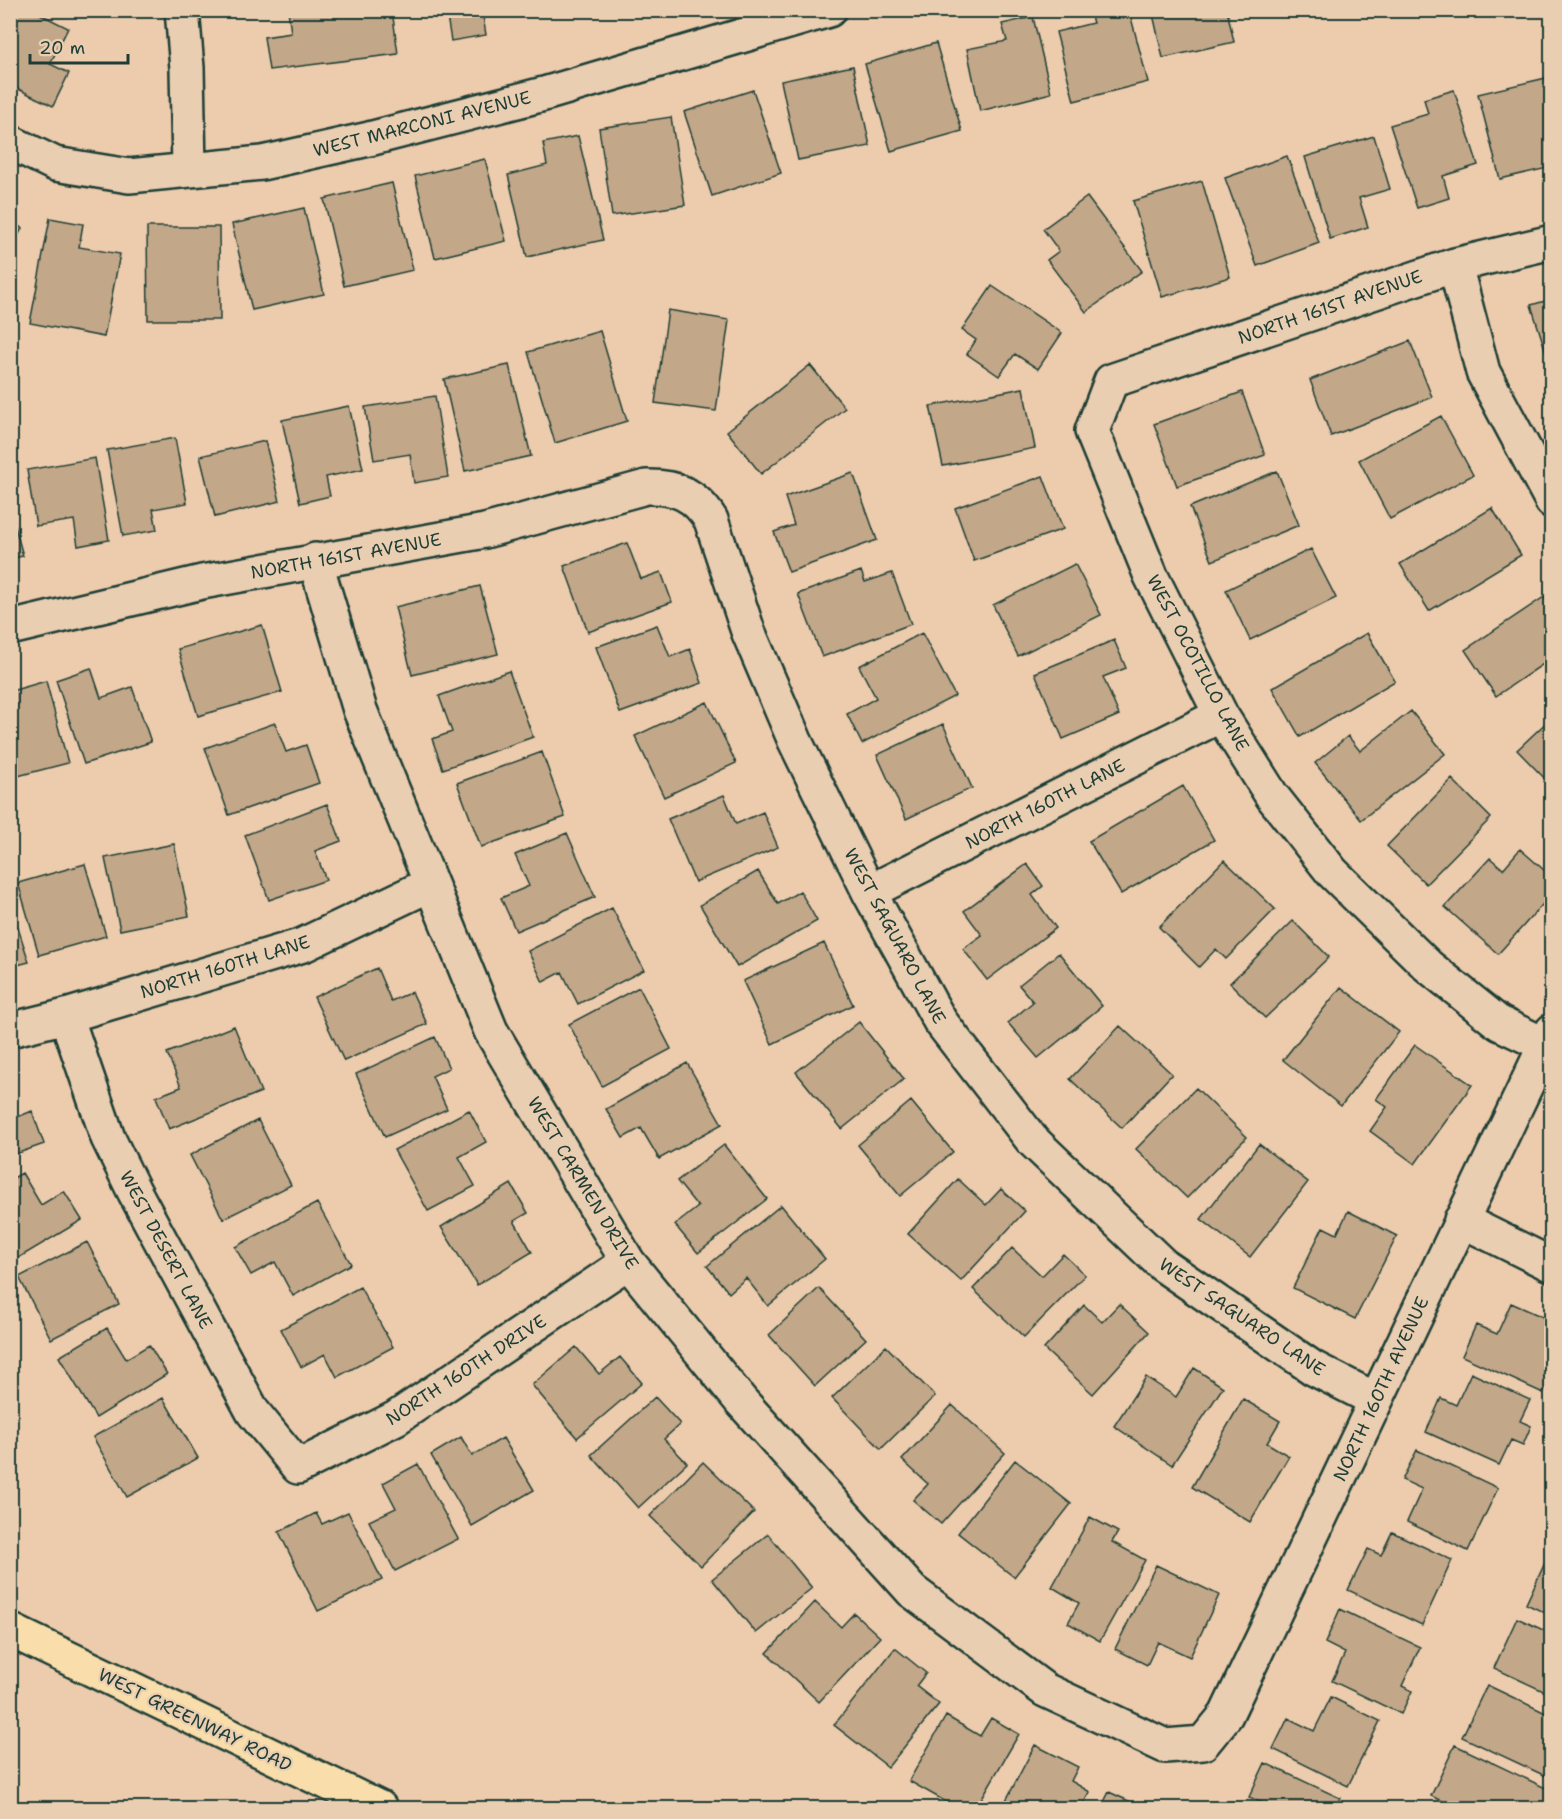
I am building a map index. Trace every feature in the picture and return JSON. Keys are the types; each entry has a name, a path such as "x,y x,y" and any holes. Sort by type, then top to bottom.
{"main road":[{"name":"WEST GREENWAY ROAD","path":"10,1630 381,1809"}],"street":[{"path":"182,10 188,78 189,170"},
{"name":"WEST MARCONI AVENUE","path":"10,142 55,164 129,176 262,164 544,94 829,10"},
{"name":"NORTH 161ST AVENUE","path":"1111,381 1455,265 1551,242"},
{"path":"1455,265 1483,372 1551,501"},
{"name":"WEST OCOTILLO LANE","path":"1111,381 1092,431 1150,576 1221,715 1272,796 1332,872 1428,966 1499,1023 1548,1038"},
{"name":"NORTH 161ST AVENUE","path":"10,628 163,590 315,560 485,531 646,487 664,486 680,490"},
{"name":"WEST SAGUARO LANE","path":"680,490 703,507 711,520 734,592 763,668 869,892 940,1021 1032,1140 1163,1265 1313,1368 1376,1400"},
{"name":"WEST CARMEN DRIVE","path":"315,560 360,710 491,1031 628,1262 741,1401 912,1591 1045,1690 1165,1746 1203,1743"},
{"name":"NORTH 160TH LANE","path":"869,892 1221,715"},
{"name":"NORTH 160TH LANE","path":"10,1030 66,1016 303,945 431,884"},
{"name":"WEST DESERT LANE","path":"66,1016 108,1138 134,1191 253,1412 298,1467"},
{"name":"NORTH 160TH AVENUE","path":"1203,1743 1226,1715 1548,1038"},
{"path":"1461,1220 1551,1265"},
{"name":"NORTH 160TH DRIVE","path":"298,1467 396,1418 628,1262"}],"building":[{"path":"10,10 32,10 68,28 50,64 69,73 53,106 10,85"},
{"path":"288,10 392,10 398,54 269,70 264,37 291,33"},
{"path":"446,10 482,10 486,35 451,41"},
{"path":"1089,10 1129,10 1148,82 1074,101 1056,32 1093,23"},
{"path":"1152,10 1227,10 1234,42 1163,58"},
{"path":"1298,10 1314,10 1308,18"},
{"path":"1033,17 1051,93 980,111 967,49 1007,41 1002,24"},
{"path":"936,43 962,131 891,151 865,64"},
{"path":"853,66 870,146 798,160 781,81"},
{"path":"1546,78 1552,99 1552,167 1500,179 1478,94"},
{"path":"753,90 781,173 712,196 684,112"},
{"path":"1454,90 1478,165 1443,176 1449,198 1417,208 1390,125 1428,114 1424,99"},
{"path":"671,117 685,205 612,216 599,128"},
{"path":"578,136 603,240 527,257 508,175 547,165 543,143"},
{"path":"1374,136 1390,189 1359,198 1368,227 1330,239 1305,157"},
{"path":"1287,156 1319,243 1257,266 1225,178"},
{"path":"485,159 506,241 435,258 415,176"},
{"path":"1202,181 1230,277 1162,297 1133,201"},
{"path":"392,183 413,270 344,286 324,199"},
{"path":"1087,197 1142,271 1086,312 1047,260 1059,251 1043,229"},
{"path":"304,208 324,294 252,310 232,224"},
{"path":"50,218 83,224 79,247 120,254 104,337 30,323"},
{"path":"10,222 22,228 10,253"},
{"path":"147,227 219,227 220,320 148,320"},
{"path":"992,286 1062,333 1038,369 1015,354 999,376 967,354 976,340 962,330"},
{"path":"1552,299 1552,371 1531,305"},
{"path":"668,310 729,320 716,411 655,403"},
{"path":"600,331 627,421 555,443 528,352"},
{"path":"1410,341 1432,397 1331,436 1310,380"},
{"path":"509,365 531,456 465,471 444,379"},
{"path":"810,365 845,408 761,474 727,431"},
{"path":"1023,388 1035,448 943,466 930,406"},
{"path":"1242,392 1265,455 1177,486 1154,424"},
{"path":"435,396 448,477 414,483 410,454 374,460 365,407"},
{"path":"349,406 363,469 326,477 330,496 300,503 282,420"},
{"path":"1441,416 1473,475 1390,519 1359,460"},
{"path":"175,438 187,503 153,509 157,530 123,536 107,450"},
{"path":"265,441 280,501 215,517 200,456"},
{"path":"95,458 109,540 78,546 74,520 36,526 27,470"},
{"path":"1277,471 1299,525 1212,561 1190,507"},
{"path":"853,473 877,540 789,572 774,532 794,525 785,497"},
{"path":"1043,476 1063,529 974,561 955,508"},
{"path":"10,508 23,556 10,559"},
{"path":"1492,508 1521,555 1429,611 1400,564"},
{"path":"627,543 641,579 661,572 672,602 588,632 564,566"},
{"path":"1311,549 1336,598 1250,640 1226,590"},
{"path":"1075,564 1101,615 1018,656 993,605"},
{"path":"861,571 865,582 892,573 911,624 822,657 798,594"},
{"path":"480,586 498,654 412,675 395,607"},
{"path":"1544,597 1552,608 1552,658 1496,696 1465,650"},
{"path":"262,625 282,692 198,716 178,649"},
{"path":"657,625 670,657 690,649 702,683 620,713 596,647"},
{"path":"922,633 955,696 862,744 847,714 876,698 859,666"},
{"path":"1367,633 1395,681 1300,737 1272,688"},
{"path":"1114,640 1126,668 1103,677 1119,715 1063,739 1035,673"},
{"path":"91,668 101,698 132,687 151,742 84,764 56,680"},
{"path":"509,671 533,737 443,769 432,739 452,732 439,696"},
{"path":"46,681 68,763 10,778 10,713 16,711 11,691"},
{"path":"707,702 736,763 664,797 635,736"},
{"path":"1411,711 1445,754 1361,820 1315,763 1348,736 1360,751"},
{"path":"1552,717 1552,786 1517,750"},
{"path":"275,723 286,752 306,745 319,783 229,815 205,748"},
{"path":"943,724 972,788 906,819 877,755"},
{"path":"542,752 565,817 481,847 457,783"},
{"path":"1452,779 1491,818 1426,884 1387,846"},
{"path":"1183,786 1214,840 1121,894 1089,841"},
{"path":"724,795 736,824 763,812 778,847 695,882 668,819"},
{"path":"327,804 341,841 315,851 326,880 269,900 245,835"},
{"path":"567,833 595,897 516,931 501,898 529,886 515,855"},
{"path":"174,844 189,916 120,930 105,858"},
{"path":"1520,849 1552,877 1552,894 1498,954 1445,907 1490,858 1503,869"},
{"path":"1224,860 1275,909 1226,959 1216,949 1199,967 1159,927"},
{"path":"85,864 106,936 39,955 18,883"},
{"path":"1027,864 1043,886 1032,895 1056,928 987,980 963,949 982,935 964,911"},
{"path":"758,871 778,904 800,891 817,921 737,967 700,905"},
{"path":"10,903 29,962 10,967"},
{"path":"612,908 644,970 578,1004 562,972 543,982 528,951"},
{"path":"1293,921 1329,957 1265,1018 1230,983"},
{"path":"824,943 853,1005 772,1044 743,981"},
{"path":"1059,953 1102,1006 1038,1058 1008,1023 1033,1002 1019,985"},
{"path":"377,968 391,1001 412,992 427,1024 344,1061 314,997"},
{"path":"639,987 671,1049 602,1086 569,1024"},
{"path":"1341,987 1399,1032 1341,1106 1283,1060"},
{"path":"859,1022 904,1079 842,1129 796,1072"},
{"path":"234,1026 261,1092 169,1129 156,1097 181,1087 167,1053"},
{"path":"1120,1026 1172,1074 1122,1128 1070,1079"},
{"path":"435,1037 449,1068 432,1076 447,1109 385,1137 356,1074"},
{"path":"1415,1045 1472,1085 1415,1164 1370,1131 1387,1107 1376,1099"},
{"path":"687,1063 722,1124 659,1159 641,1128 623,1138 606,1109"},
{"path":"1196,1088 1247,1137 1187,1198 1136,1149"},
{"path":"911,1101 953,1152 900,1196 858,1145"},
{"path":"469,1110 486,1142 459,1157 475,1186 428,1211 394,1150"},
{"path":"32,1111 44,1144 10,1156 10,1120"},
{"path":"258,1120 291,1185 223,1219 190,1155"},
{"path":"1259,1144 1308,1182 1250,1257 1201,1219"},
{"path":"724,1145 767,1199 698,1253 675,1225 698,1207 677,1181"},
{"path":"22,1173 41,1205 64,1191 82,1220 10,1263 10,1180"},
{"path":"958,1179 986,1205 1001,1189 1025,1211 961,1281 908,1234"},
{"path":"511,1184 528,1213 514,1221 532,1252 477,1285 441,1227"},
{"path":"317,1203 351,1264 293,1296 275,1262 251,1275 235,1247"},
{"path":"781,1205 825,1259 768,1306 746,1278 729,1293 707,1266"},
{"path":"1348,1211 1397,1236 1355,1319 1293,1288 1323,1227 1337,1234"},
{"path":"87,1242 119,1304 51,1339 19,1277"},
{"path":"1012,1248 1042,1276 1063,1254 1085,1275 1024,1337 973,1289"},
{"path":"360,1287 393,1347 337,1377 325,1354 301,1367 281,1329"},
{"path":"819,1288 866,1339 815,1386 769,1335"},
{"path":"1511,1303 1552,1321 1552,1374 1543,1393 1462,1356 1476,1325 1497,1334"},
{"path":"1119,1304 1149,1332 1093,1394 1044,1349 1084,1305 1102,1322"},
{"path":"107,1328 126,1359 149,1345 167,1374 96,1418 59,1357"},
{"path":"886,1346 935,1396 881,1449 832,1398"},
{"path":"576,1347 599,1374 620,1357 642,1383 577,1438 532,1385"},
{"path":"1194,1368 1223,1387 1172,1465 1114,1426 1146,1377 1176,1397"},
{"path":"1471,1373 1530,1400 1520,1421 1531,1426 1523,1445 1511,1440 1499,1465 1426,1432 1441,1398 1456,1405"},
{"path":"655,1397 680,1424 664,1439 687,1463 638,1508 591,1455"},
{"path":"163,1398 198,1458 127,1497 93,1437"},
{"path":"1243,1399 1280,1421 1267,1443 1289,1456 1250,1522 1192,1487"},
{"path":"952,1405 1005,1453 941,1524 913,1500 928,1484 902,1460"},
{"path":"461,1437 472,1456 503,1438 534,1490 472,1526 431,1455"},
{"path":"1417,1450 1498,1488 1468,1551 1407,1522 1422,1489 1402,1480"},
{"path":"1015,1460 1071,1504 1014,1577 958,1533"},
{"path":"703,1462 754,1512 701,1566 650,1516"},
{"path":"418,1464 458,1539 395,1571 369,1521 396,1508 383,1483"},
{"path":"348,1512 382,1580 318,1611 279,1532 316,1513 322,1524"},
{"path":"1090,1517 1118,1532 1112,1542 1145,1560 1100,1641 1068,1623 1079,1603 1052,1587"},
{"path":"1392,1532 1452,1560 1422,1625 1348,1590 1368,1549 1381,1555"},
{"path":"768,1534 812,1588 756,1633 712,1579"},
{"path":"1550,1552 1552,1553 1552,1616 1526,1604"},
{"path":"1156,1565 1219,1595 1190,1657 1158,1642 1147,1665 1115,1649"},
{"path":"815,1602 841,1627 854,1613 880,1637 819,1702 767,1653"},
{"path":"1340,1609 1420,1647 1402,1686 1412,1691 1401,1714 1332,1681 1345,1653 1325,1643"},
{"path":"1517,1618 1552,1634 1552,1695 1494,1668"},
{"path":"895,1648 926,1673 916,1686 939,1704 888,1767 834,1725"},
{"path":"1487,1685 1552,1716 1552,1779 1462,1737"},
{"path":"1331,1697 1380,1721 1348,1786 1273,1749 1288,1718 1314,1731"},
{"path":"946,1716 980,1736 991,1718 1019,1734 976,1808 957,1808 909,1781"},
{"path":"1035,1745 1078,1767 1071,1781 1090,1792 1081,1808 1002,1808"},
{"path":"1455,1745 1552,1791 1543,1808 1458,1808 1431,1796"},
{"path":"1265,1763 1340,1798 1335,1808 1263,1808 1265,1804 1249,1797"},
{"path":"1109,1792 1142,1807 1101,1808"}]}
